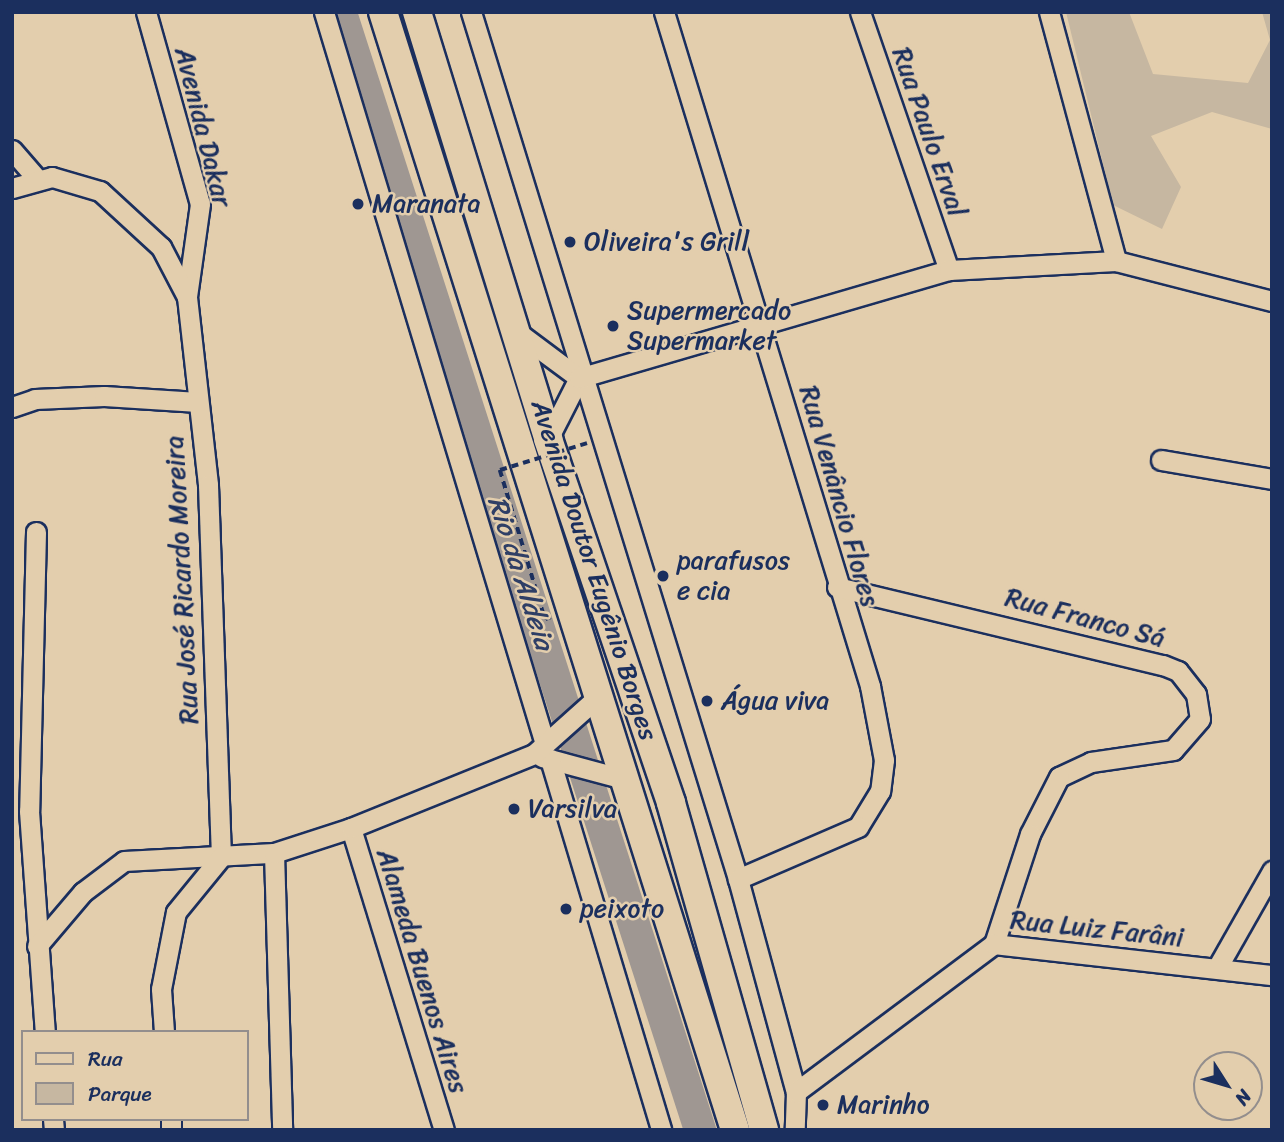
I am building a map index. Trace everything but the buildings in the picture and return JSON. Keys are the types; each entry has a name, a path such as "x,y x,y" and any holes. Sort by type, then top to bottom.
{"highway":[{"name":"Avenida Doutor Eugênio Borges","path":"383,12 572,610 592,701 614,777 735,1130"},
{"name":"Avenida Doutor Eugênio Borges","path":"417,12 548,439 671,803 764,1130"}],"street":[{"name":"Avenida Dakar","path":"146,12 200,204 187,297"},
{"path":"324,12 662,1130"},
{"path":"471,12 581,377 738,879 796,1092 795,1130"},
{"name":"Rua Venâncio Flores","path":"664,12 761,323 837,587 880,724 880,791 858,827 738,879"},
{"name":"Rua Paulo Erval","path":"860,12 949,270"},
{"path":"1049,12 1116,261"},
{"path":"12,150 37,179"},
{"path":"12,188 37,179 75,179 100,191 161,247 187,297 198,402"},
{"path":"548,439 581,377 949,270 1116,261 1272,301"},
{"path":"517,332 581,377"},
{"name":"Rua José Ricardo Moreira","path":"12,407 35,399 104,396 198,402 208,485 221,857"},
{"path":"1161,460 1272,479"},
{"path":"36,532 29,811 45,1030"},
{"name":"Rua Franco Sá","path":"837,587 1163,665 1178,671 1196,694 1201,708 1195,731 1173,750 1091,762 1059,777 1030,834 994,944"},
{"name":"Avenida Doutor Eugênio Borges","path":"37,946 83,892 124,861 274,853 351,828 549,752 592,701"},
{"path":"549,752 614,777"},
{"name":"Alameda Buenos Aires","path":"351,828 444,1130"},
{"path":"274,853 282,1130"},
{"path":"164,1030 161,989 176,912 221,857"},
{"path":"1217,968 1272,872"},
{"name":"Rua Luiz Farâni","path":"796,1092 994,944 1272,975"}],"path":[{"path":"572,610 545,619 500,470 587,443"}],"green space":[{"path":"1066,12 1129,12 1153,74 1248,83 1270,40 1262,12 1272,12 1272,129 1212,112 1151,136 1181,187 1162,229 1113,205"}],"waterway":[{"name":"Rio da Aldeia","path":"342,16 700,1130"}],"place":[{"name":"Maranata","path":"358,204"},
{"name":"Oliveira's Grill","path":"570,242"},
{"name":"Supermercado Supermarket","path":"613,326"},
{"name":"parafusos e cia","path":"663,576"},
{"name":"Água viva","path":"707,701"},
{"name":"Varsilva","path":"514,809"},
{"name":"peixoto","path":"566,909"},
{"name":"Marinho","path":"823,1105"}]}
